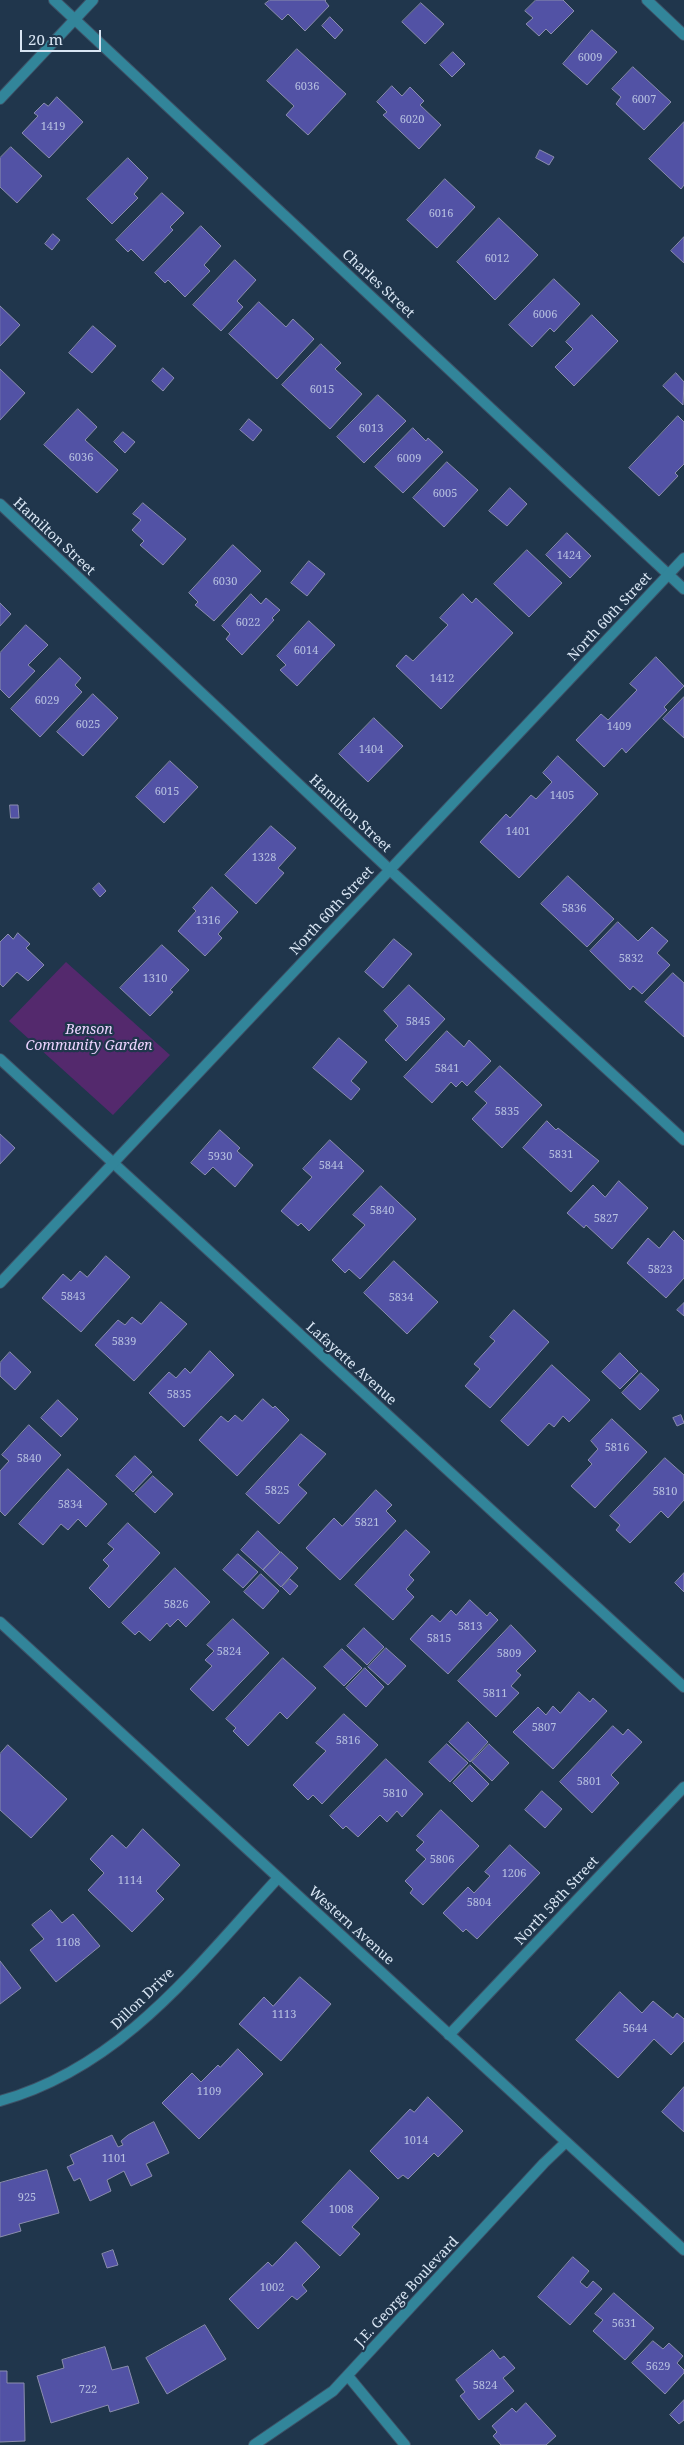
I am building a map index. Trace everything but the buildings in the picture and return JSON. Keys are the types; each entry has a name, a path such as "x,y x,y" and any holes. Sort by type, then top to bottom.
{"street":[{"name":"Charles Street","path":"54,0 684,589"},
{"path":"0,99 93,0"},
{"path":"647,0 684,35"},
{"name":"Hamilton Street","path":"0,504 390,870 684,1140"},
{"name":"North 60th Street","path":"0,1283 684,558"},
{"name":"Lafayette Avenue","path":"0,1059 684,1688"},
{"name":"Western Avenue","path":"0,1622 684,2250"},
{"name":"North 58th Street","path":"449,2035 684,1787"},
{"name":"Dillon Drive","path":"0,2101 52,2082 85,2065 119,2041 156,2009 278,1878"},
{"name":"J.E. George Boulevard","path":"254,2445 333,2391 544,2163 566,2142"},
{"path":"348,2376 405,2445"}],"green space":[{"name":"Benson Community Garden","path":"66,962 170,1055 113,1115 9,1021"}]}
